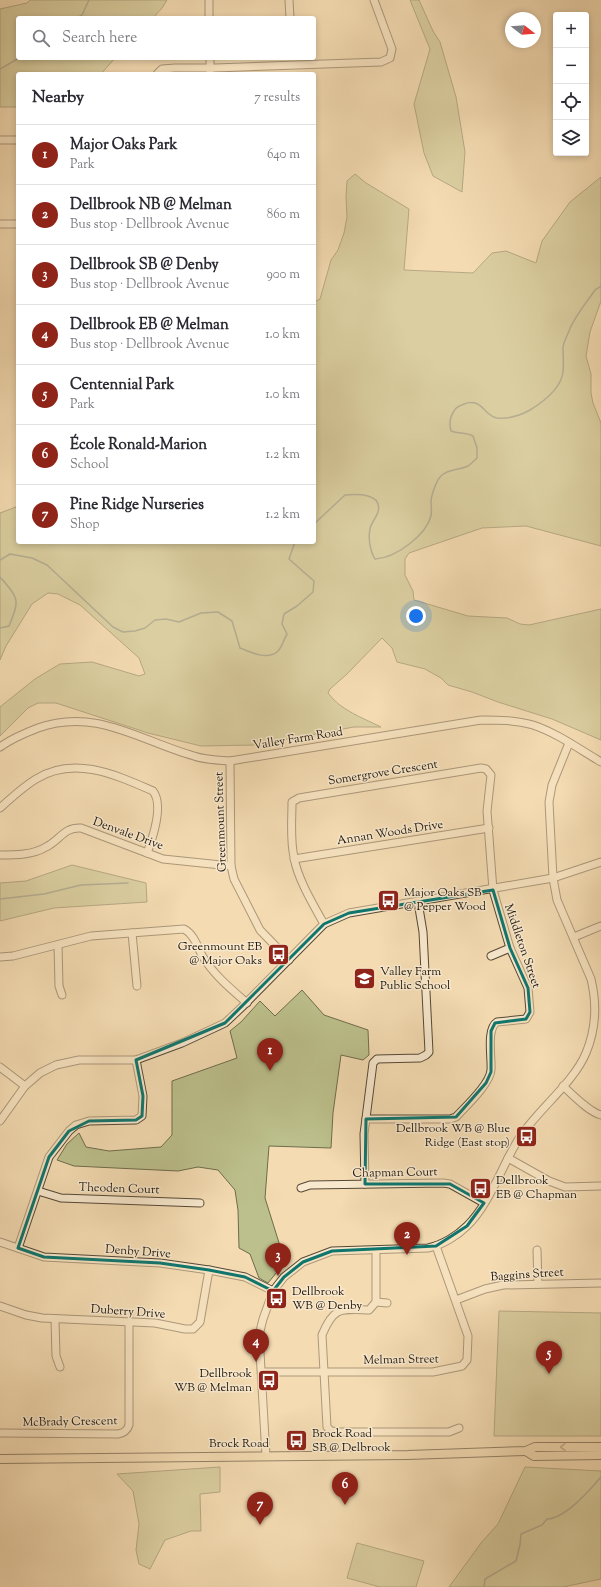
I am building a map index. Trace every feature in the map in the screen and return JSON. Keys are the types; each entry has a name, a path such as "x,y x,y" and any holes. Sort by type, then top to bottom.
{"main road":[{"name":"Brock Road","path":"0,1459 408,1455 526,1451 535,1447 601,1446"},
{"name":"Brock Road","path":"526,1451 534,1456 601,1455"}],"street":[{"path":"209,0 209,16"},
{"path":"289,0 290,16"},
{"path":"159,72 162,69 210,71 292,62 381,62 390,58 392,49 374,0"},
{"path":"210,60 210,71"},
{"path":"0,140 16,140"},
{"path":"0,224 16,224"},
{"name":"Valley Farm Road","path":"0,748 27,732 48,725 75,721 92,722 122,729 194,756 230,761 481,720 508,720 532,725 555,735 601,762"},
{"path":"266,1456 259,1335 263,1318 273,1291 284,1276 303,1262 332,1251 425,1248 436,1246 467,1226 484,1203 518,1139 563,1086 585,1055 592,1037 595,1020 594,992 591,979 557,900 553,878 549,802 552,785 569,743"},
{"name":"Greenmount Street","path":"230,761 231,866 234,879 260,930 288,960"},
{"path":"0,808 24,787 37,778 48,773 58,770 78,768 100,770 153,791 156,796 156,828 147,853"},
{"name":"Somergrove Crescent","path":"324,924 297,870 294,859 292,850 292,802 295,799 481,768 486,769 491,775 487,811 493,890"},
{"name":"Denvale Drive","path":"0,855 21,855 46,848 69,830 81,828 147,853 174,861 231,866"},
{"name":"Annan Woods Drive","path":"294,859 489,828"},
{"path":"0,1121 25,1086 40,1073 67,1062 79,1060 136,1060 182,1043 225,1023 247,1003 324,924 349,913 493,890 553,878 601,862"},
{"name":"Middleton Street","path":"366,1119 456,1117 486,1083 491,1072 491,1031 494,1024 497,1022 526,1019 530,1012 528,988 510,948 502,925 493,890"},
{"path":"365,1184 364,1134 373,1063 377,1059 420,1058 429,1052 423,932 418,902"},
{"path":"574,937 601,926"},
{"path":"0,957 13,956 91,936 184,929 191,932 204,958 218,977 247,1003"},
{"path":"132,933 137,986"},
{"path":"58,945 59,986 62,995"},
{"path":"492,956 510,948"},
{"path":"18,1248 49,1157 72,1128 89,1121 136,1120 142,1116 143,1096 136,1060"},
{"path":"0,1067 25,1086"},
{"path":"563,1086 582,1103 601,1115"},
{"path":"508,1158 549,1181 565,1186 601,1186"},
{"name":"Chapman Court","path":"301,1188 310,1185 450,1184 484,1203"},
{"name":"Theoden Court","path":"38,1191 61,1198 200,1203"},
{"name":"Denby Drive","path":"0,1242 44,1257 160,1262 209,1270 245,1277 273,1291"},
{"name":"Melman Street","path":"262,1372 433,1372 462,1366 467,1360 468,1336 436,1246"},
{"path":"376,1250 376,1302 369,1310 343,1310 333,1314 322,1335 327,1427 331,1431 340,1432 449,1432 459,1428"},
{"path":"537,1250 538,1284"},
{"name":"Duberry Drive","path":"0,1306 26,1315 56,1319 154,1323 194,1329 200,1322 209,1270"},
{"name":"Baggins Street","path":"456,1300 484,1289 503,1285 601,1283"},
{"path":"376,1302 387,1303"},
{"path":"56,1319 56,1356 60,1367"},
{"name":"McBrady Crescent","path":"0,1433 118,1434 123,1433 128,1429 129,1322"}],"highlighted area":[{"path":"493,890 510,948 528,988 530,1012 526,1019 495,1023 491,1031 491,1072 486,1083 456,1117 366,1119 365,1184 450,1184 484,1203 467,1226 436,1246 332,1251 303,1262 284,1277 273,1291 245,1277 209,1270 160,1263 44,1257 18,1248 49,1157 69,1131 89,1121 136,1120 142,1116 143,1096 136,1060 225,1023 324,924 349,913"}],"green space":[{"path":"30,0 167,0 155,16 16,16 16,60 113,60 103,72 16,72 16,107 0,107 0,9 27,3"},
{"path":"410,0 419,0 433,31 440,42 456,97 465,152 462,192 433,176 424,153 414,104 430,49"},
{"path":"355,174 366,183 409,209 404,270 473,273 492,253 506,251 536,263 542,241 570,202 601,177 601,301 590,332 586,356 591,374 591,393 593,403 601,423 601,546 526,526 482,528 409,553 405,559 405,575 413,591 414,600 468,616 507,618 520,624 529,625 601,609 601,740 552,719 448,685 441,678 425,669 397,662 392,648 382,638 330,689 328,693 345,709 381,727 354,727 256,745 201,746 148,733 56,703 38,703 28,708 0,736 0,707 35,679 60,664 92,662 139,676 145,674 139,658 80,605 58,594 48,593 32,604 6,646 0,660 0,513 16,507 16,544 316,544 316,301 320,299 331,260 338,250 344,233 347,217 347,181"},
{"path":"72,865 146,883 147,902 54,908 0,921 0,883 26,881"},
{"path":"302,990 324,1015 368,1030 369,1055 363,1060 341,1055 333,1113 331,1148 269,1146 265,1198 285,1262 268,1283 259,1278 250,1254 239,1248 238,1210 235,1190 218,1170 198,1167 178,1171 74,1166 57,1160 67,1144 79,1133 86,1147 109,1151 161,1147 172,1135 172,1081 237,1058 230,1031 241,1022 260,1001 275,1016"},
{"path":"499,1311 601,1313 601,1436 494,1436"},
{"path":"220,1467 220,1492 200,1494 201,1531 191,1531 165,1540 150,1569 139,1564 136,1550 139,1524 133,1491 117,1474"},
{"path":"525,1467 601,1471 601,1579 563,1587 449,1587 481,1543 498,1524"},
{"path":"357,1543 424,1561 416,1587 380,1587 347,1578"}],"waterway":[{"path":"80,16 89,0"},
{"path":"0,69 16,60"},
{"path":"316,522 345,495 362,495 373,498 377,501 379,506 369,533 369,540 375,559 392,555 417,538 423,531 431,516 432,494 440,477 445,473 468,466 477,458 477,448 473,436 451,431 450,421 455,410 464,404 475,403 493,417 506,418 526,412 546,399 559,384 562,378 563,346 571,326 595,290 601,286"},
{"path":"0,560 10,554 32,558 47,565 113,627 123,632 145,628 155,620 166,619 179,622 201,613 218,612 232,621 240,648 264,656 274,654 282,645 287,634 282,624 284,614 297,606 313,592 314,581 289,559 294,544"},
{"path":"0,577 11,590 16,600 15,610 9,626 0,628"},
{"path":"0,899 44,894 81,885 128,883"},
{"path":"484,1587 485,1579 516,1561 521,1534 542,1525 547,1519 554,1518 569,1509 584,1496 601,1477"}],"place":[{"name":"Major Oaks SB @ Pepper Wood","path":"389,900"},
{"name":"Greenmount EB @ Major Oaks","path":"278,954"},
{"name":"Valley Farm Public School","path":"365,979"},
{"name":"Major Oaks Park","path":"270,1071"},
{"name":"Dellbrook WB @ Blue Ridge (East stop)","path":"526,1136"},
{"name":"Dellbrook EB @ Chapman","path":"481,1188"},
{"name":"Dellbrook NB @ Melman","path":"407,1255"},
{"name":"Dellbrook SB @ Denby","path":"278,1276"},
{"name":"Dellbrook WB @ Denby","path":"277,1299"},
{"name":"Dellbrook EB @ Melman","path":"256,1362"},
{"name":"Centennial Park","path":"549,1374"},
{"name":"Dellbrook WB @ Melman","path":"268,1381"},
{"name":"Brock Road SB @ Delbrook","path":"296,1441"},
{"name":"École Ronald-Marion","path":"345,1505"},
{"name":"Pine Ridge Nurseries","path":"260,1525"}]}
